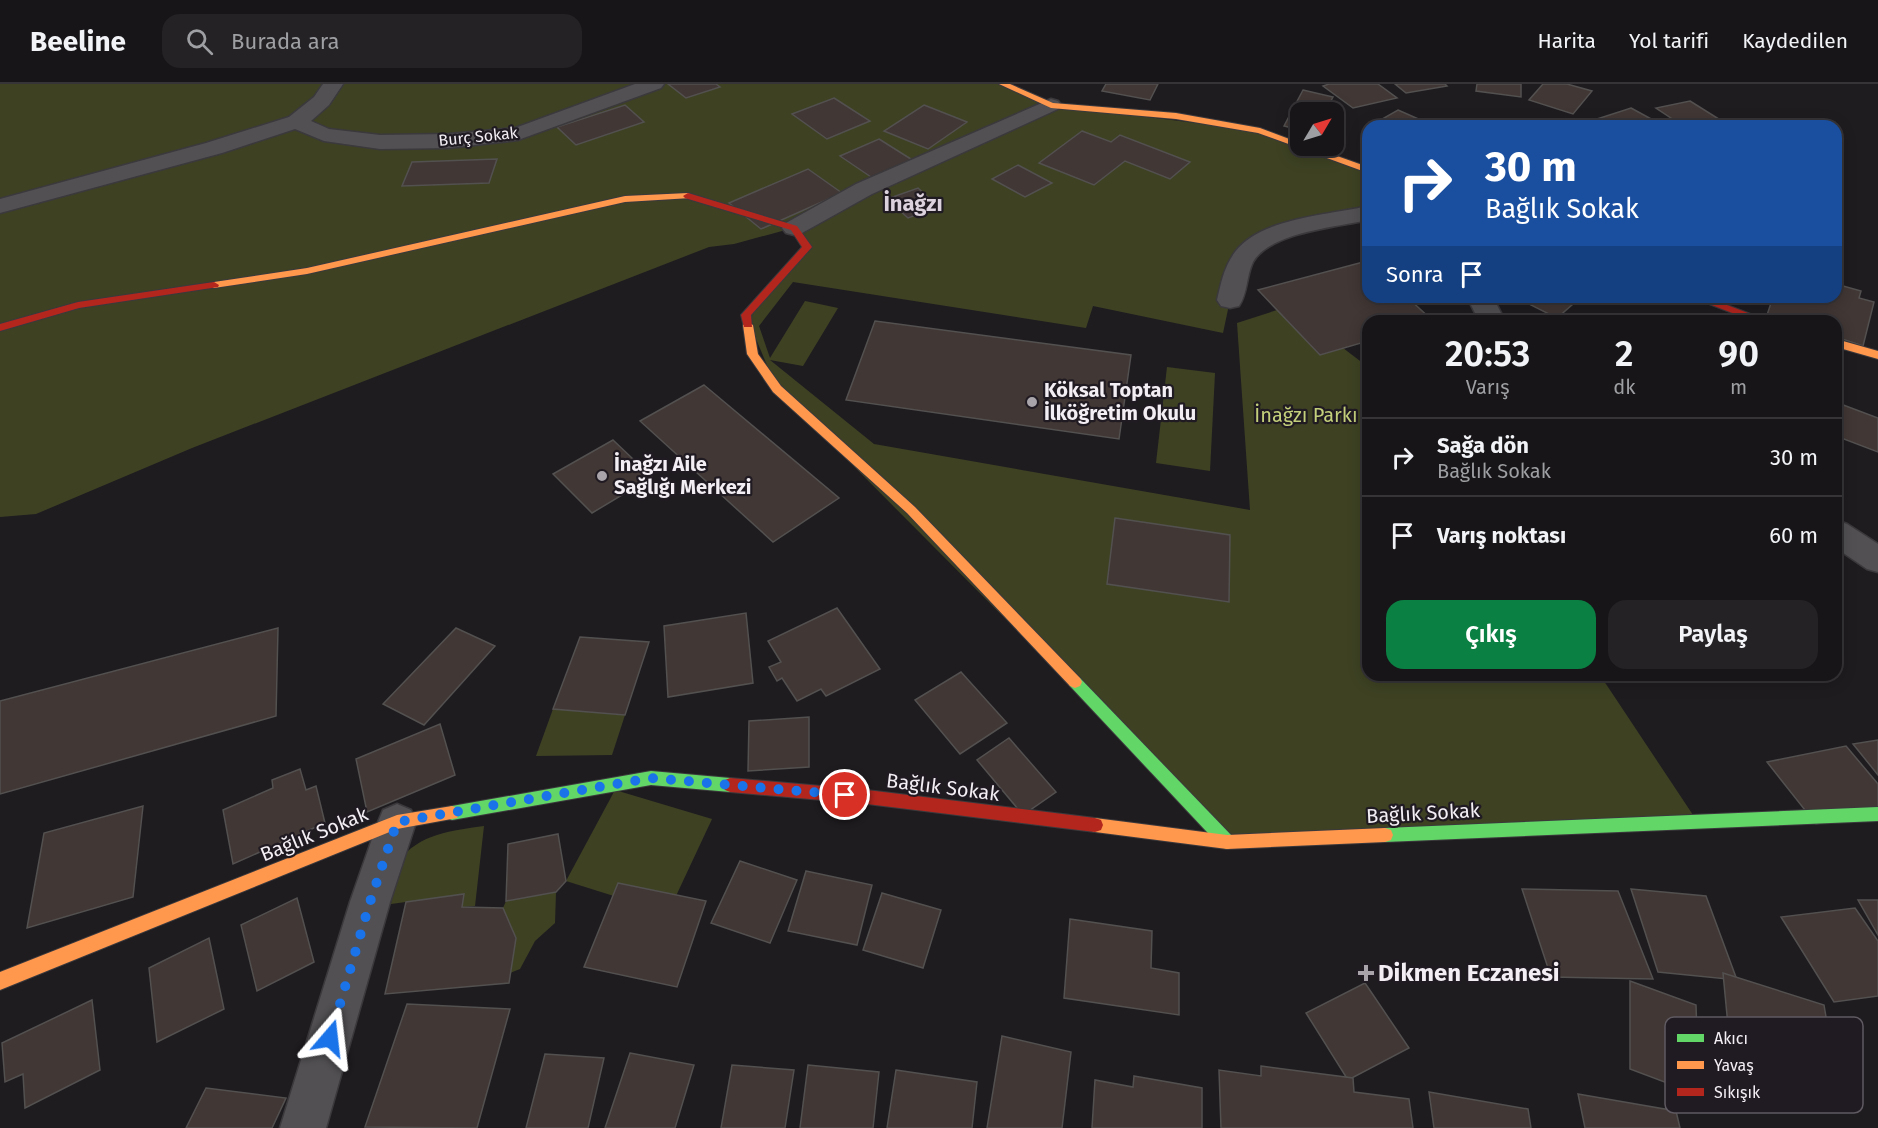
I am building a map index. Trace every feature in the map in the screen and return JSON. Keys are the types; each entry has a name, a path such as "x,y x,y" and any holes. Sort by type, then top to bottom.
{"street":[{"path":"0,206 214,148 297,122 322,101 333,84"},
{"name":"Burç Sokak","path":"297,122 324,135 380,142 449,141 518,134 654,84"},
{"path":"1003,84 1050,105 1176,116 1260,132 1362,168"},
{"path":"794,228 864,189 1050,105"},
{"path":"0,328 78,305 307,271 626,199 689,196 794,228 807,247 746,315 753,354 777,389 911,510 1227,842"},
{"path":"1230,300 1237,269 1247,252 1263,241 1282,232 1362,214"},
{"path":"1713,303 1747,315"},
{"path":"1842,345 1878,355"},
{"path":"1842,536 1878,560"},
{"name":"Bağlık Sokak","path":"0,981 397,822 651,778 867,797 1227,842 1878,814"},
{"path":"303,1128 370,902 397,822"}],"green space":[{"name":"İnağzı Parkı","path":"0,84 1003,84 1051,105 1260,131 1290,142 1290,156 1329,156 1362,168 1362,215 1263,241 1230,300 1223,333 1093,306 1086,328 793,282 759,326 770,358 805,301 838,308 803,366 770,360 874,444 1250,510 1237,323 1277,310 1320,355 1343,348 1362,362 1362,681 1604,681 1697,821 1227,842 777,389 746,315 807,247 793,228 734,244 709,247 192,448 36,514 0,517"},
{"path":"1167,367 1215,373 1210,471 1156,463"},
{"path":"553,709 625,715 612,755 536,756"},
{"path":"615,790 712,819 668,913 566,881"},
{"path":"484,826 475,906 462,907 464,894 391,904 395,871 399,862 415,845 437,835"},
{"path":"556,892 555,923 535,941 520,969 510,973 516,938 503,908 506,901"}],"building":[{"path":"668,84 716,84 720,87 686,98"},
{"path":"1106,84 1158,84 1150,100 1102,91"},
{"path":"1378,84 1397,98 1353,108 1323,86"},
{"path":"1395,84 1445,84 1447,86 1406,93"},
{"path":"1477,84 1521,84 1521,97 1476,91"},
{"path":"1543,84 1567,84 1592,91 1573,114 1529,100"},
{"path":"1303,90 1333,97 1330,102 1297,102"},
{"path":"834,98 870,121 827,139 792,114"},
{"path":"1690,101 1720,120 1674,120 1656,108"},
{"path":"625,105 644,122 576,145 557,127"},
{"path":"924,105 967,122 928,149 884,131"},
{"path":"1631,108 1653,120 1594,120"},
{"path":"1398,110 1421,120 1380,120"},
{"path":"1290,115 1290,128 1284,126"},
{"path":"1082,131 1111,142 1120,135 1190,162 1170,179 1125,161 1094,185 1039,163"},
{"path":"879,139 914,161 874,179 840,156"},
{"path":"497,159 489,183 402,186 412,162"},
{"path":"1018,165 1052,183 1025,197 992,179"},
{"path":"808,169 842,193 761,229 729,203"},
{"path":"918,188 939,207 908,218 887,199"},
{"path":"1362,262 1362,303 1414,303 1426,315 1362,315 1362,343 1320,355 1258,290"},
{"path":"1842,286 1861,291 1859,298 1874,302 1863,346 1842,339 1842,315 1767,315 1771,303 1842,303"},
{"path":"1527,303 1574,303 1560,315 1551,315"},
{"path":"875,321 1131,355 1119,439 846,400"},
{"path":"704,385 839,498 773,542 640,421"},
{"path":"1842,404 1878,418 1878,452 1842,438"},
{"name":"İnağzı Aile Sağlığı Merkezi","path":"613,440 652,477 592,513 553,474"},
{"path":"1115,518 1230,535 1229,602 1107,584"},
{"path":"837,608 880,669 826,696 821,689 797,701 782,678 777,681 769,667 781,662 768,641"},
{"path":"746,613 753,683 668,697 664,626"},
{"path":"278,628 276,716 0,794 0,701"},
{"path":"456,628 495,646 424,725 383,704"},
{"path":"580,637 649,642 625,715 553,709"},
{"path":"961,672 1007,723 960,754 915,700"},
{"path":"809,717 809,767 748,771 749,721"},
{"path":"440,724 455,775 367,812 356,759"},
{"path":"1009,738 1056,792 1023,815 977,760"},
{"path":"1878,740 1878,775 1853,744"},
{"path":"1846,746 1878,784 1878,811 1816,824 1767,762"},
{"path":"300,769 306,790 316,786 325,823 233,864 223,810 273,788 272,780"},
{"path":"143,806 133,897 27,928 44,833"},
{"path":"558,834 566,881 556,892 506,901 508,844"},
{"path":"740,861 797,880 770,943 711,923"},
{"path":"806,871 872,885 857,945 788,931"},
{"path":"618,883 706,901 677,987 584,967"},
{"path":"1522,889 1618,891 1653,979 1551,977"},
{"path":"1631,889 1706,896 1737,980 1658,972"},
{"path":"882,893 941,910 923,968 863,950"},
{"path":"464,894 462,907 503,908 516,938 509,983 385,994 406,902"},
{"path":"297,898 314,962 257,991 241,925"},
{"path":"1858,900 1878,900 1878,935"},
{"path":"1855,908 1878,941 1878,996 1834,1002 1781,917"},
{"path":"1070,919 1152,931 1151,968 1179,973 1179,1015 1064,998"},
{"path":"209,938 224,1009 157,1042 149,968"},
{"path":"1723,973 1824,1005 1826,1017 1727,1017"},
{"path":"1630,981 1696,1005 1696,1017 1665,1017 1665,1082 1630,1069"},
{"path":"1365,983 1409,1048 1348,1080 1306,1013"},
{"path":"92,1000 100,1070 25,1108 23,1074 5,1082 2,1043"},
{"path":"407,1004 510,1009 477,1128 365,1127"},
{"path":"1002,1036 1071,1052 1062,1128 987,1128"},
{"path":"630,1053 694,1065 675,1128 605,1128"},
{"path":"545,1054 604,1058 588,1128 526,1128"},
{"path":"732,1065 794,1070 785,1128 721,1128"},
{"path":"808,1065 879,1072 873,1128 800,1128"},
{"path":"1261,1066 1353,1078 1354,1092 1409,1099 1413,1128 1221,1128 1219,1070 1261,1076"},
{"path":"896,1070 977,1082 972,1128 887,1128"},
{"path":"1134,1076 1202,1088 1202,1128 1092,1128 1095,1080 1133,1087"},
{"path":"206,1088 286,1098 272,1128 186,1128"},
{"path":"1429,1092 1528,1109 1531,1128 1434,1128"},
{"path":"1578,1094 1665,1109 1665,1113 1676,1113 1680,1128 1585,1128"}],"traffic: fast":[{"path":"1075,682 1227,842"},
{"path":"452,813 651,778 730,785"},
{"path":"1385,835 1878,814"}],"traffic: slow":[{"path":"1003,84 1051,105 1176,116 1260,131 1362,168"},
{"path":"214,285 307,271 625,199 688,196"},
{"path":"748,325 753,354 777,389 911,510 1075,682"},
{"path":"1842,345 1878,355"},
{"path":"0,981 397,822 452,813"},
{"path":"1095,825 1227,842 1385,835"}],"traffic: jam":[{"path":"688,196 794,228 807,247 746,315 748,325"},
{"path":"0,328 78,305 214,285"},
{"path":"1713,303 1747,315"},
{"path":"730,785 867,797 1095,825"}],"place":[{"name":"Köksal Toptan İlköğretim Okulu","path":"1032,402"},
{"name":"İnağzı Aile Sağlığı Merkezi","path":"602,476"},
{"name":"Dikmen Eczanesi","path":"1366,973"}],"district":[{"name":"İnağzı","path":"913,203"}],"route":[{"path":"330,1038 370,902 397,822 651,778 845,795"}]}
